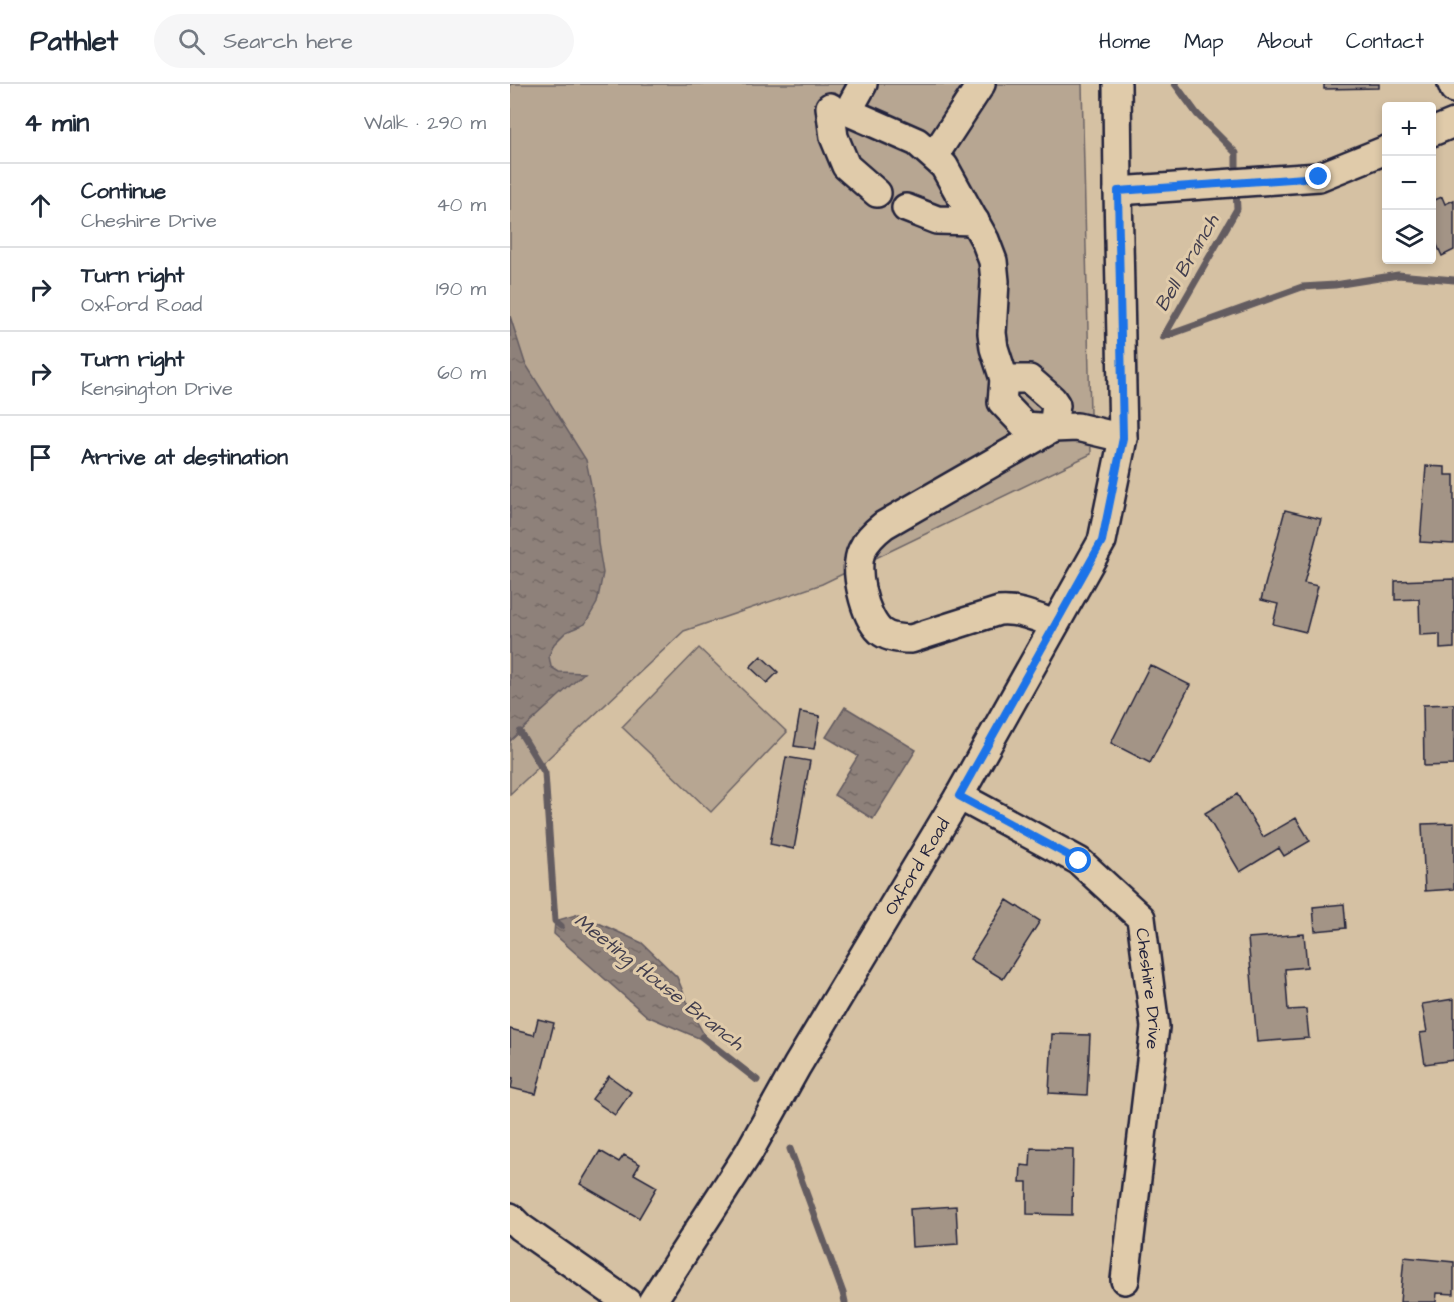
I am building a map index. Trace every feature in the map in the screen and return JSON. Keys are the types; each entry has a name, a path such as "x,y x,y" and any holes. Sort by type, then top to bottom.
{"street":[{"path":"863,84 853,102 840,110 834,137 846,166 877,194"},
{"path":"934,156 981,84"},
{"name":"Oxford Road","path":"652,1302 749,1152 959,796 1102,541 1123,438 1117,84"},
{"path":"1452,84 1454,89"},
{"path":"840,110 917,142 944,165 985,240 993,261 995,281 992,333 994,348 1004,379 1002,402 1024,426 1053,428 1077,426 1123,438"},
{"path":"1436,130 1454,123"},
{"path":"1118,191 1319,177 1382,152"},
{"path":"906,208 937,220 975,221"},
{"path":"1004,379 1029,379 1052,399 1056,405 1053,428"},
{"path":"1053,428 884,525 869,537 861,552 859,576 861,593 872,619 880,631 897,639 911,639 999,610 1018,612 1055,624"},
{"name":"Cheshire Drive","path":"959,796 1079,861 1142,918 1155,1027 1125,1280"},
{"path":"510,1218 627,1302"}],"shaded area":[{"path":"510,84 1082,84 1091,454 822,584 684,631 510,794"},
{"path":"699,648 787,732 711,812 622,727"}],"water":[{"path":"510,316 525,363 586,460 596,509 603,573 597,603 585,624 566,632 554,644 549,656 551,667 559,672 584,673 510,741"},
{"path":"845,707 916,750 873,819 834,795 858,756 826,737"},
{"path":"579,914 642,943 677,977 691,1011 708,1042 647,1016 554,934 555,921"}],"building":[{"path":"1324,84 1379,84 1379,88 1324,89"},
{"path":"1442,197 1445,204 1454,200 1454,250 1442,256 1436,243 1436,199"},
{"path":"1426,466 1445,467 1445,475 1454,475 1454,544 1420,542"},
{"path":"1285,510 1321,519 1304,583 1318,586 1306,632 1273,624 1278,604 1261,600"},
{"path":"1454,579 1454,648 1440,649 1440,634 1420,635 1419,599 1395,600 1395,581"},
{"path":"761,656 778,672 767,683 750,667"},
{"path":"1150,665 1190,685 1150,763 1111,743"},
{"path":"1454,704 1454,765 1424,766 1423,705"},
{"path":"800,712 820,716 814,749 794,746"},
{"path":"786,757 810,761 794,849 770,844"},
{"path":"1237,794 1263,837 1296,818 1310,841 1284,856 1279,848 1240,872 1205,813"},
{"path":"1454,823 1454,889 1425,891 1422,824"},
{"path":"1007,900 1040,921 1003,979 970,959"},
{"path":"1344,904 1346,928 1315,931 1313,907"},
{"path":"1304,934 1307,967 1285,969 1288,1010 1306,1009 1309,1038 1257,1042 1248,938"},
{"path":"1454,999 1454,1060 1425,1064 1420,1033 1427,1032 1422,1004"},
{"path":"538,1019 554,1023 536,1094 511,1088 513,1078 510,1077 510,1029 534,1035"},
{"path":"1052,1034 1090,1035 1087,1095 1049,1093"},
{"path":"609,1076 631,1092 615,1115 592,1099"},
{"path":"1031,1148 1073,1149 1072,1215 1027,1214 1027,1182 1020,1182 1021,1165 1030,1166"},
{"path":"600,1151 619,1162 624,1155 640,1164 634,1174 657,1187 639,1218 580,1184"},
{"path":"956,1206 958,1244 912,1247 910,1209"},
{"path":"1404,1257 1454,1262 1454,1294 1437,1293 1436,1302 1400,1302"}],"waterway":[{"name":"Bell Branch","path":"1175,84 1197,114 1236,153 1236,179"},
{"name":"Bell Branch","path":"1164,336 1237,209 1236,190"},
{"path":"1163,337 1302,287 1335,285 1398,275 1454,280"},
{"name":"Meeting House Branch","path":"520,732 545,773 555,921 561,926"},
{"name":"Meeting House Branch","path":"702,1037 757,1080"},
{"name":"Meeting House Branch","path":"790,1149 845,1302"}],"route":[{"path":"1079,861 959,796 1102,541 1123,438 1118,191 1319,177"}]}
